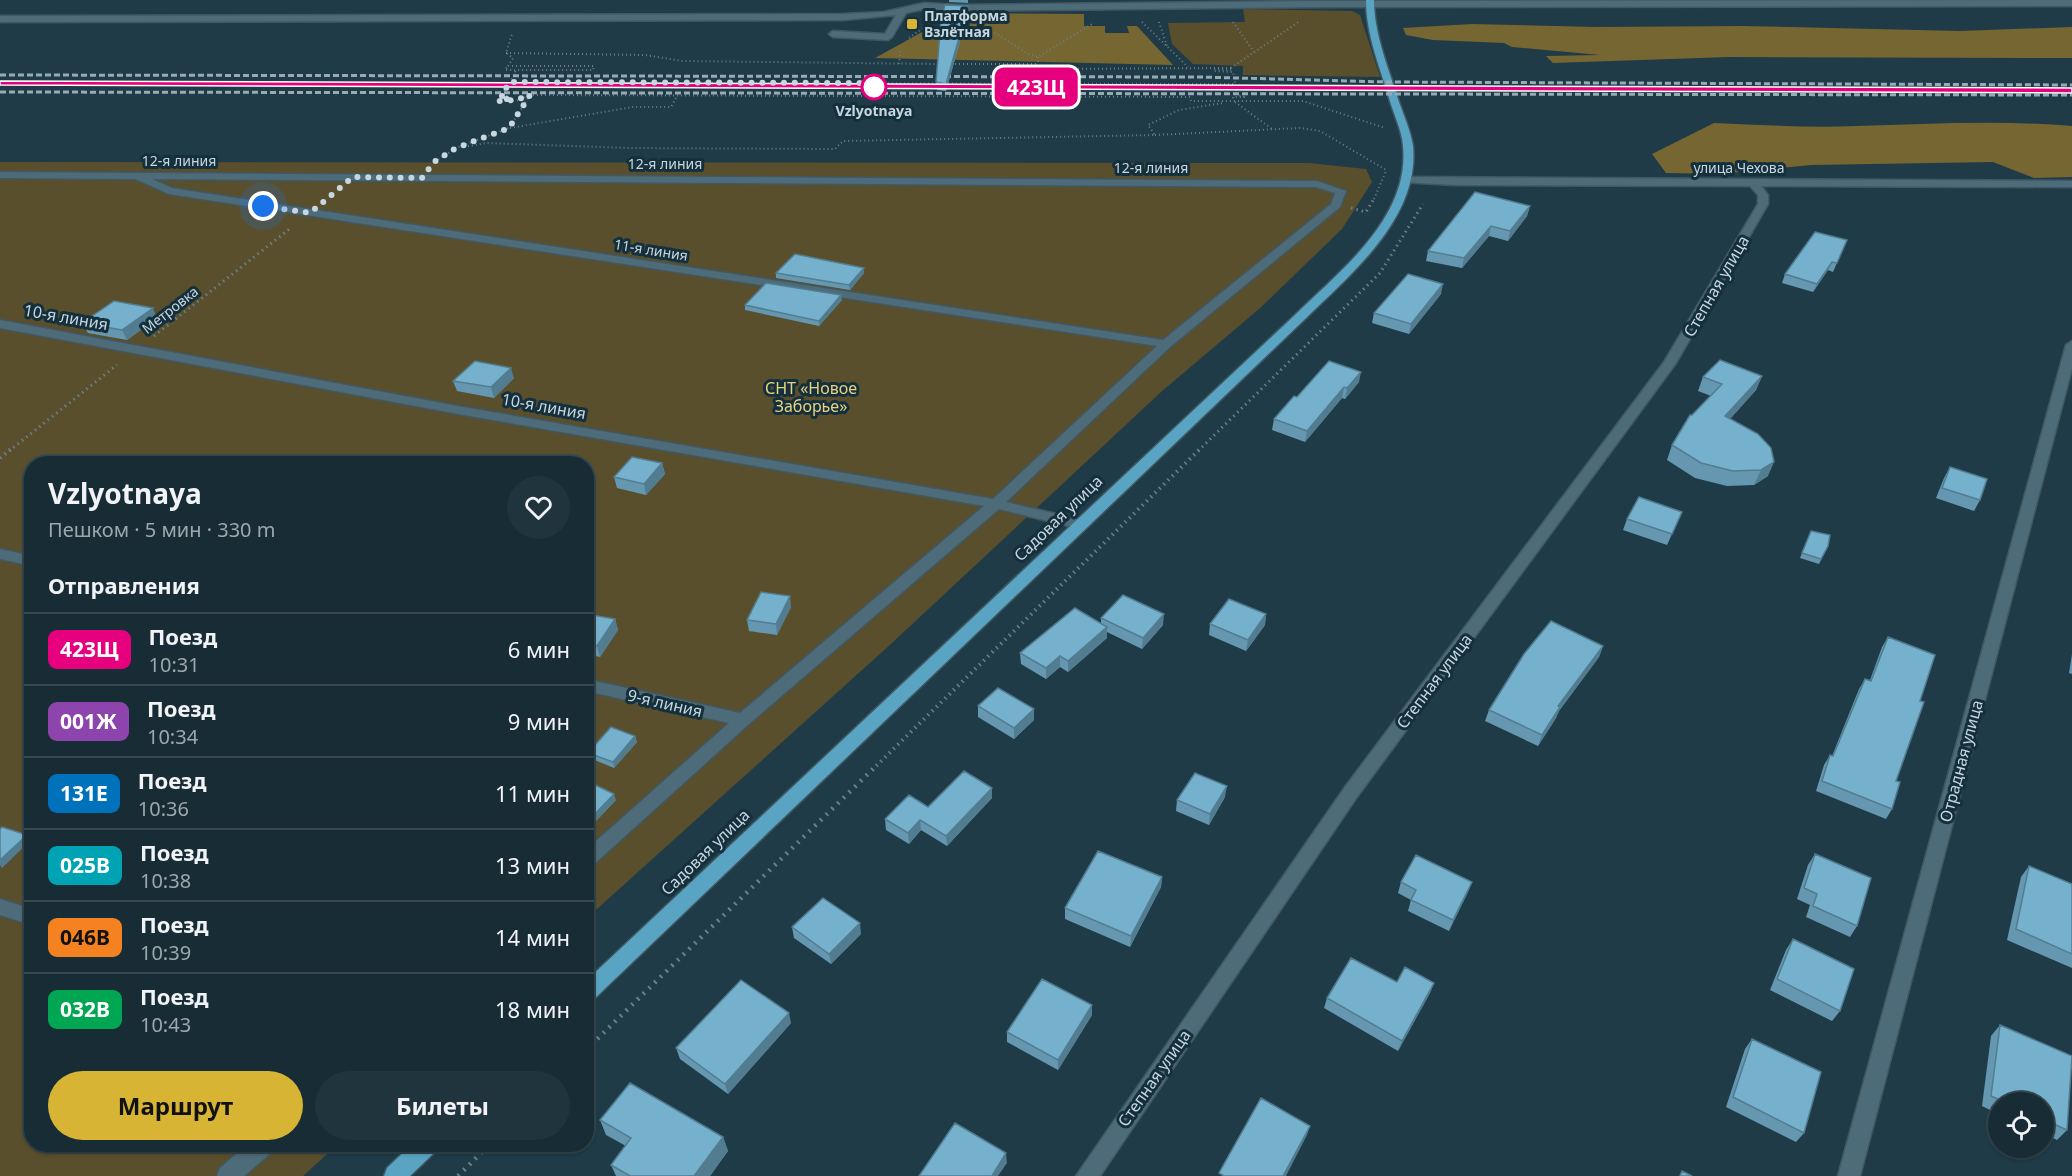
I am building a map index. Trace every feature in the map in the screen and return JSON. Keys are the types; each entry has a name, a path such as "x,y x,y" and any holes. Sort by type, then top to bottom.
{"main road":[{"name":"Садовая улица","path":"594,986 1354,263 1386,222 1399,200 1409,162 1408,144 1381,64 1370,22 1370,3"},
{"path":"395,1176 420,1152"}],"street":[{"path":"910,0 958,8 1161,4 1169,14 1228,10 1275,3 1339,2 2072,3"},
{"path":"0,19 834,17 902,12 927,3"},
{"path":"833,34 888,37 902,12"},
{"name":"12-я линия","path":"0,176 1305,184 1341,191 1336,205"},
{"name":"11-я линия","path":"135,176 169,191 1166,344"},
{"name":"улица Чехова","path":"1405,180 1468,183 2072,184"},
{"name":"Степная улица","path":"1087,1176 1351,792 1670,363 1763,204 1763,195 1753,183"},
{"path":"594,854 743,720 996,504 1166,344 1336,205"},
{"name":"10-я линия","path":"0,324 458,410 996,504 1081,524"},
{"name":"Отрадная улица","path":"1849,1176 2072,345"},
{"path":"0,554 24,559"},
{"name":"9-я линия","path":"594,687 743,720"},
{"path":"0,907 24,914"},
{"path":"228,1176 256,1152"}],"path":[{"path":"1161,4 1168,48"},
{"path":"1234,101 1233,97 1246,97 1236,95 1233,72 1214,71 1232,70 1254,52 1324,4"},
{"path":"1228,10 1254,52"},
{"path":"506,53 516,18"},
{"path":"1140,21 1188,68"},
{"path":"980,23 1028,54 1038,57 1095,22"},
{"path":"899,64 902,43 930,23"},
{"path":"506,53 645,55 683,62 1038,64"},
{"path":"506,53 513,58 505,70 593,70 594,66 508,66"},
{"path":"1038,57 1038,69 1232,68"},
{"path":"516,70 501,96 509,96 507,99 500,98 499,101 516,100 530,95 1190,97 1191,101 1302,101 1390,129"},
{"path":"510,82 1234,84"},
{"path":"509,128 530,95"},
{"path":"422,178 434,162 456,148 509,128 633,107 671,107 677,96"},
{"path":"1155,135 1148,125 1179,110 1234,101 1272,129"},
{"path":"456,148 486,143 629,148 835,149 843,141 1155,135 1300,128 1320,131 1386,170"},
{"path":"1336,205 1366,212 1377,195 1389,162"},
{"path":"594,1042 1380,273 1423,204"},
{"name":"Метровка","path":"0,458 310,213"},
{"path":"458,1176 482,1152"}],"green space":[{"path":"1243,9 1352,11 1360,15 1380,77 1243,75 1243,66 1193,64 1172,44 1168,23 1245,22"},
{"name":"СНТ «Новое Заборье»","path":"0,162 1309,163 1366,169 1372,182 1342,229 1259,309 1161,392 892,643 594,912 594,456 24,456 24,1152 329,1152 303,1176 0,1176"}],"shaded area":[{"path":"973,13 1084,14 1084,26 1105,26 1105,33 1129,33 1127,26 1137,26 1173,65 875,58 924,31 968,31"},
{"path":"1472,24 1596,27 1743,26 1960,31 2072,27 2072,58 1729,57 1553,63 1546,56 1600,55 1512,47 1504,43 1433,40 1406,35 1403,28"},
{"path":"1714,123 1821,127 1991,123 2072,126 2072,177 2034,178 1993,162 1811,165 1719,174 1666,173 1652,154"}],"building":[{"path":"945,5 968,6 946,84 936,82 941,19"},
{"path":"1475,192 1530,206 1510,231 1491,226 1464,258 1428,251"},
{"path":"1815,232 1847,240 1837,263 1832,262 1817,284 1785,274"},
{"path":"795,254 864,268 849,285 776,273"},
{"path":"1408,274 1443,284 1411,324 1374,313"},
{"path":"766,283 841,295 819,321 745,305"},
{"path":"114,301 153,308 122,330 82,323"},
{"path":"1720,360 1762,376 1725,416 1758,434 1771,448 1774,462 1761,470 1733,471 1701,463 1672,445 1690,415 1722,384 1703,377"},
{"path":"475,361 511,368 491,387 453,381"},
{"path":"1329,361 1361,372 1347,388 1344,387 1307,431 1274,419 1294,396 1297,397"},
{"path":"632,457 662,463 644,484 614,477"},
{"path":"1950,467 1987,479 1980,500 1942,488"},
{"path":"1639,497 1682,512 1672,534 1627,519"},
{"path":"1811,531 1830,535 1828,546 1821,559 1802,553"},
{"path":"761,592 790,596 776,624 747,620"},
{"path":"1123,595 1164,614 1143,638 1101,618"},
{"path":"1229,599 1266,614 1248,640 1210,624"},
{"path":"1075,608 1107,627 1068,661 1060,656 1046,668 1020,653"},
{"path":"594,615 615,619 597,646 594,645"},
{"path":"1551,621 1603,646 1558,706 1560,707 1542,735 1489,710 1524,654"},
{"path":"1888,637 1935,655 1920,701 1924,702 1896,781 1900,782 1892,809 1822,781 1830,755 1833,756 1865,679 1871,681"},
{"path":"998,688 1034,709 1014,728 978,706"},
{"path":"611,727 635,736 613,762 594,755 594,746"},
{"path":"964,771 992,788 946,836 920,820 908,833 885,819 909,795 928,807"},
{"path":"1195,773 1227,786 1210,814 1177,800"},
{"path":"594,784 614,794 594,815"},
{"path":"2,827 24,834 24,838 0,860 0,829"},
{"path":"1098,851 1162,877 1131,936 1065,908"},
{"path":"1815,854 1871,878 1857,926 1813,906 1817,894 1804,888"},
{"path":"1416,855 1472,882 1453,920 1411,900 1416,890 1401,882"},
{"path":"2029,866 2072,884 2072,954 2016,929"},
{"path":"823,898 860,923 829,954 792,927"},
{"path":"1793,939 1854,969 1840,1011 1777,979"},
{"path":"1351,958 1397,982 1405,967 1434,983 1402,1041 1327,998"},
{"path":"1042,979 1092,1005 1058,1060 1007,1032"},
{"path":"741,980 789,1013 725,1084 676,1048"},
{"path":"2000,1025 2072,1056 2067,1130 2054,1124 2054,1092 1992,1092"},
{"path":"1752,1039 1821,1072 1804,1133 1733,1097"},
{"path":"630,1083 723,1137 694,1176 630,1176 611,1165 631,1138 600,1120"},
{"path":"1261,1098 1310,1126 1283,1176 1224,1176 1219,1173"},
{"path":"955,1123 1006,1153 992,1176 919,1176"},
{"path":"1682,1171 1692,1176 1680,1176"}],"railway":[{"path":"0,75 1199,77 1388,82 2072,85"},
{"path":"0,92 2072,95"}],"train":[{"name":"423Щ","path":"0,83 2072,90"}],"place":[{"name":"Платформа Взлётная","path":"912,24"},
{"name":"Vzlyotnaya","path":"874,87"}],"route":[{"path":"263,206 310,213 353,177 422,178 434,162 456,148 509,128 530,95 516,100 499,101 500,98 507,99 509,96 501,96 510,82 863,83 874,87"}]}
